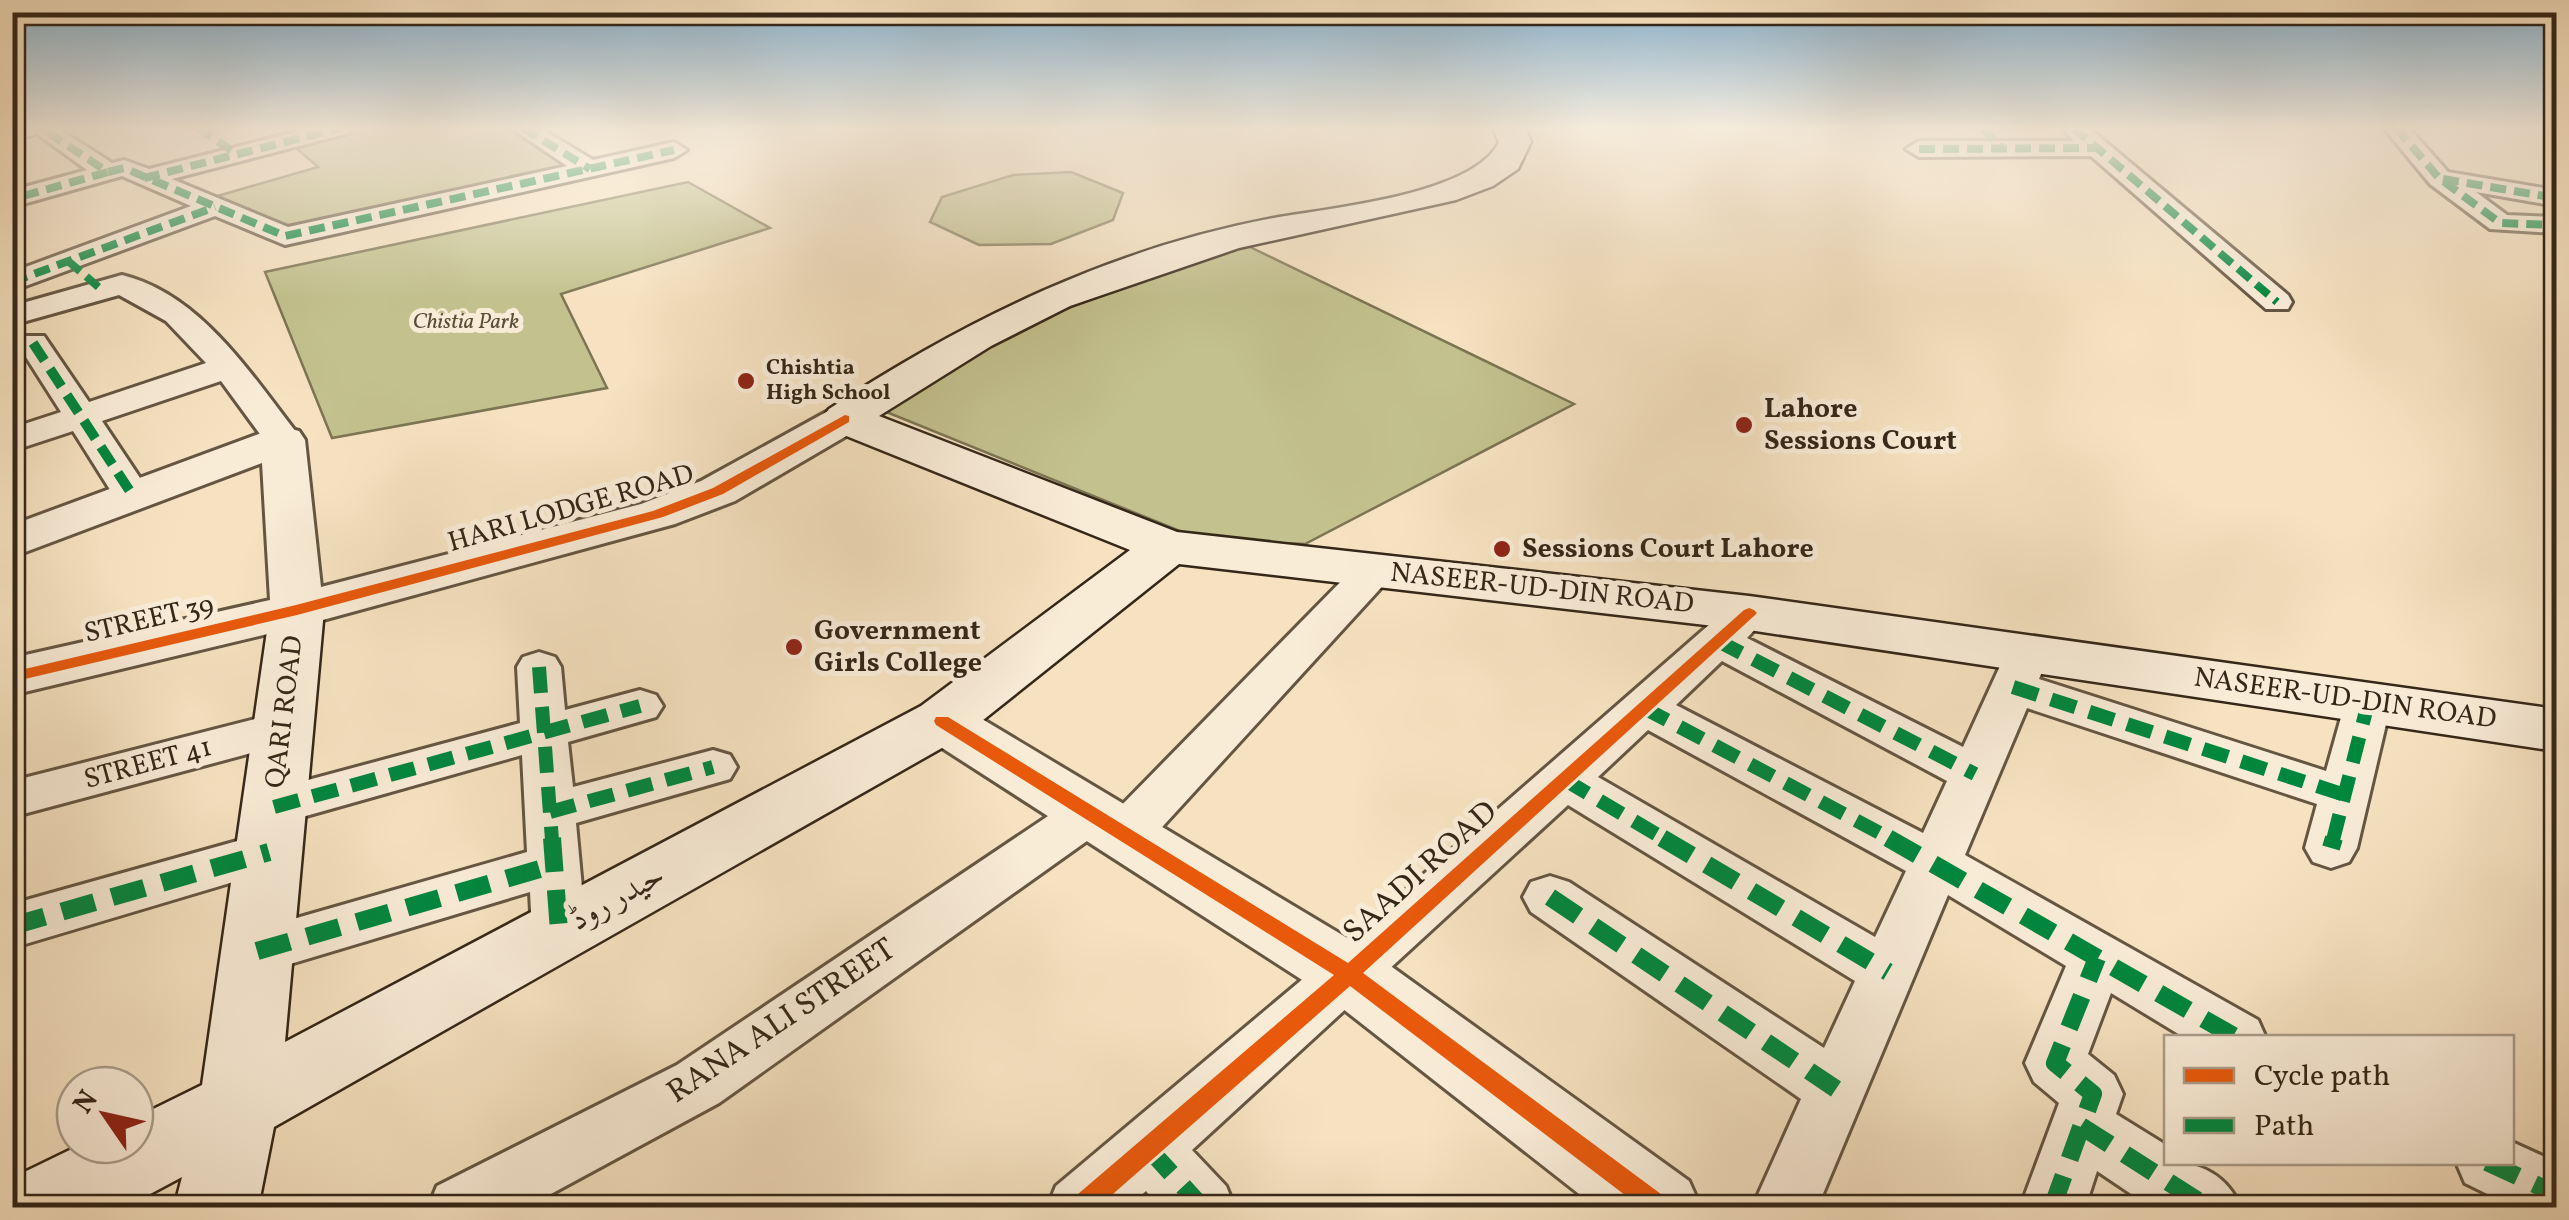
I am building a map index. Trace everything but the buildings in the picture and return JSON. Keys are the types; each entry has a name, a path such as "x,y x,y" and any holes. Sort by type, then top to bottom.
{"main road":[{"name":"HARI LODGE ROAD","path":"845,419 889,389 1052,300 1254,233 1404,206 1462,185"},
{"name":"NASEER-UD-DIN ROAD","path":"845,419 1168,547 1374,570 2021,670 2368,703 2556,730"},
{"name":"حیدر روڈ","path":"40,1208 239,1106 942,722 1168,547"},
{"name":"QARI ROAD","path":"216,1208 239,1106 297,610"}],"street":[{"path":"23,196 62,185"},
{"path":"160,185 284,236 517,185"},
{"path":"2140,185 2276,302"},
{"path":"2448,185 2500,223 2556,224"},
{"path":"2480,185 2556,198"},
{"path":"12,282 215,208"},
{"path":"12,542 282,440 228,367 177,314 112,287 68,262"},
{"path":"112,287 23,330 133,496"},
{"path":"12,440 228,367"},
{"name":"HARI LODGE ROAD","path":"297,610 658,514 718,491 845,419"},
{"name":"QARI ROAD","path":"282,440 297,610"},
{"name":"RANA ALI STREET","path":"460,1208 698,1084 1107,824 1374,570"},
{"name":"STREET 39","path":"12,677 297,610"},
{"path":"1734,627 1975,774"},
{"name":"SAADI ROAD","path":"1079,1208 1349,974 1734,627"},
{"path":"538,667 559,932"},
{"path":"1784,1208 2021,670 2345,795"},
{"path":"2331,848 2368,703"},
{"path":"12,926 544,733 640,706"},
{"path":"1644,708 1936,863 2233,1035"},
{"path":"942,722 1349,974 1645,1203"},
{"name":"STREET 41","path":"12,799 283,728"},
{"path":"550,812 713,766"},
{"path":"1564,780 1888,972"},
{"path":"258,951 554,865"},
{"path":"1550,897 1836,1089"},
{"path":"2052,1208 2093,1094 2055,1063 2097,958"},
{"path":"2081,1126 2209,1208"},
{"path":"1148,1148 1204,1208"},
{"path":"2493,1165 2556,1194"}],"green space":[{"path":"256,185 517,185 285,236 200,201"},
{"name":"Chistia Park","path":"674,185 693,185 770,228 561,294 607,388 332,438 265,272"},
{"path":"981,185 1103,185 1123,193 1113,220 1051,244 979,245 930,222 942,197"},
{"path":"1248,246 1574,404 1305,544 1202,540 879,409 1026,324 1186,264"}],"marked path":[{"path":"23,196 62,185"},
{"path":"164,185 285,236 516,185"},
{"path":"2140,185 2277,302"},
{"path":"2448,185 2500,223 2556,225"},
{"path":"2478,185 2556,198"},
{"path":"12,282 215,207"},
{"path":"68,261 102,290"},
{"path":"33,343 133,496"},
{"path":"1718,641 1975,774"},
{"path":"539,667 559,931"},
{"path":"2013,687 2345,795"},
{"path":"2331,848 2368,703"},
{"path":"274,807 640,706"},
{"path":"1644,708 1936,863 2232,1035"},
{"path":"550,812 713,767"},
{"path":"1565,780 1888,972"},
{"path":"12,926 269,852"},
{"path":"257,951 554,865"},
{"path":"1550,897 1836,1089"},
{"path":"2052,1208 2093,1094 2055,1063 2097,958"},
{"path":"2081,1126 2209,1208"},
{"path":"1148,1148 1203,1208"},
{"path":"2493,1165 2556,1194"}],"cycle path":[{"path":"12,677 297,610 658,514 718,491 845,419"},
{"path":"1079,1208 1349,974 1749,613"},
{"path":"942,721 1349,974 1661,1208"}],"place":[{"name":"Chishtia High School","path":"746,381"},
{"name":"Lahore Sessions Court","path":"1744,425"},
{"name":"Sessions Court Lahore","path":"1502,549"},
{"name":"Government Girls College","path":"794,647"}]}
